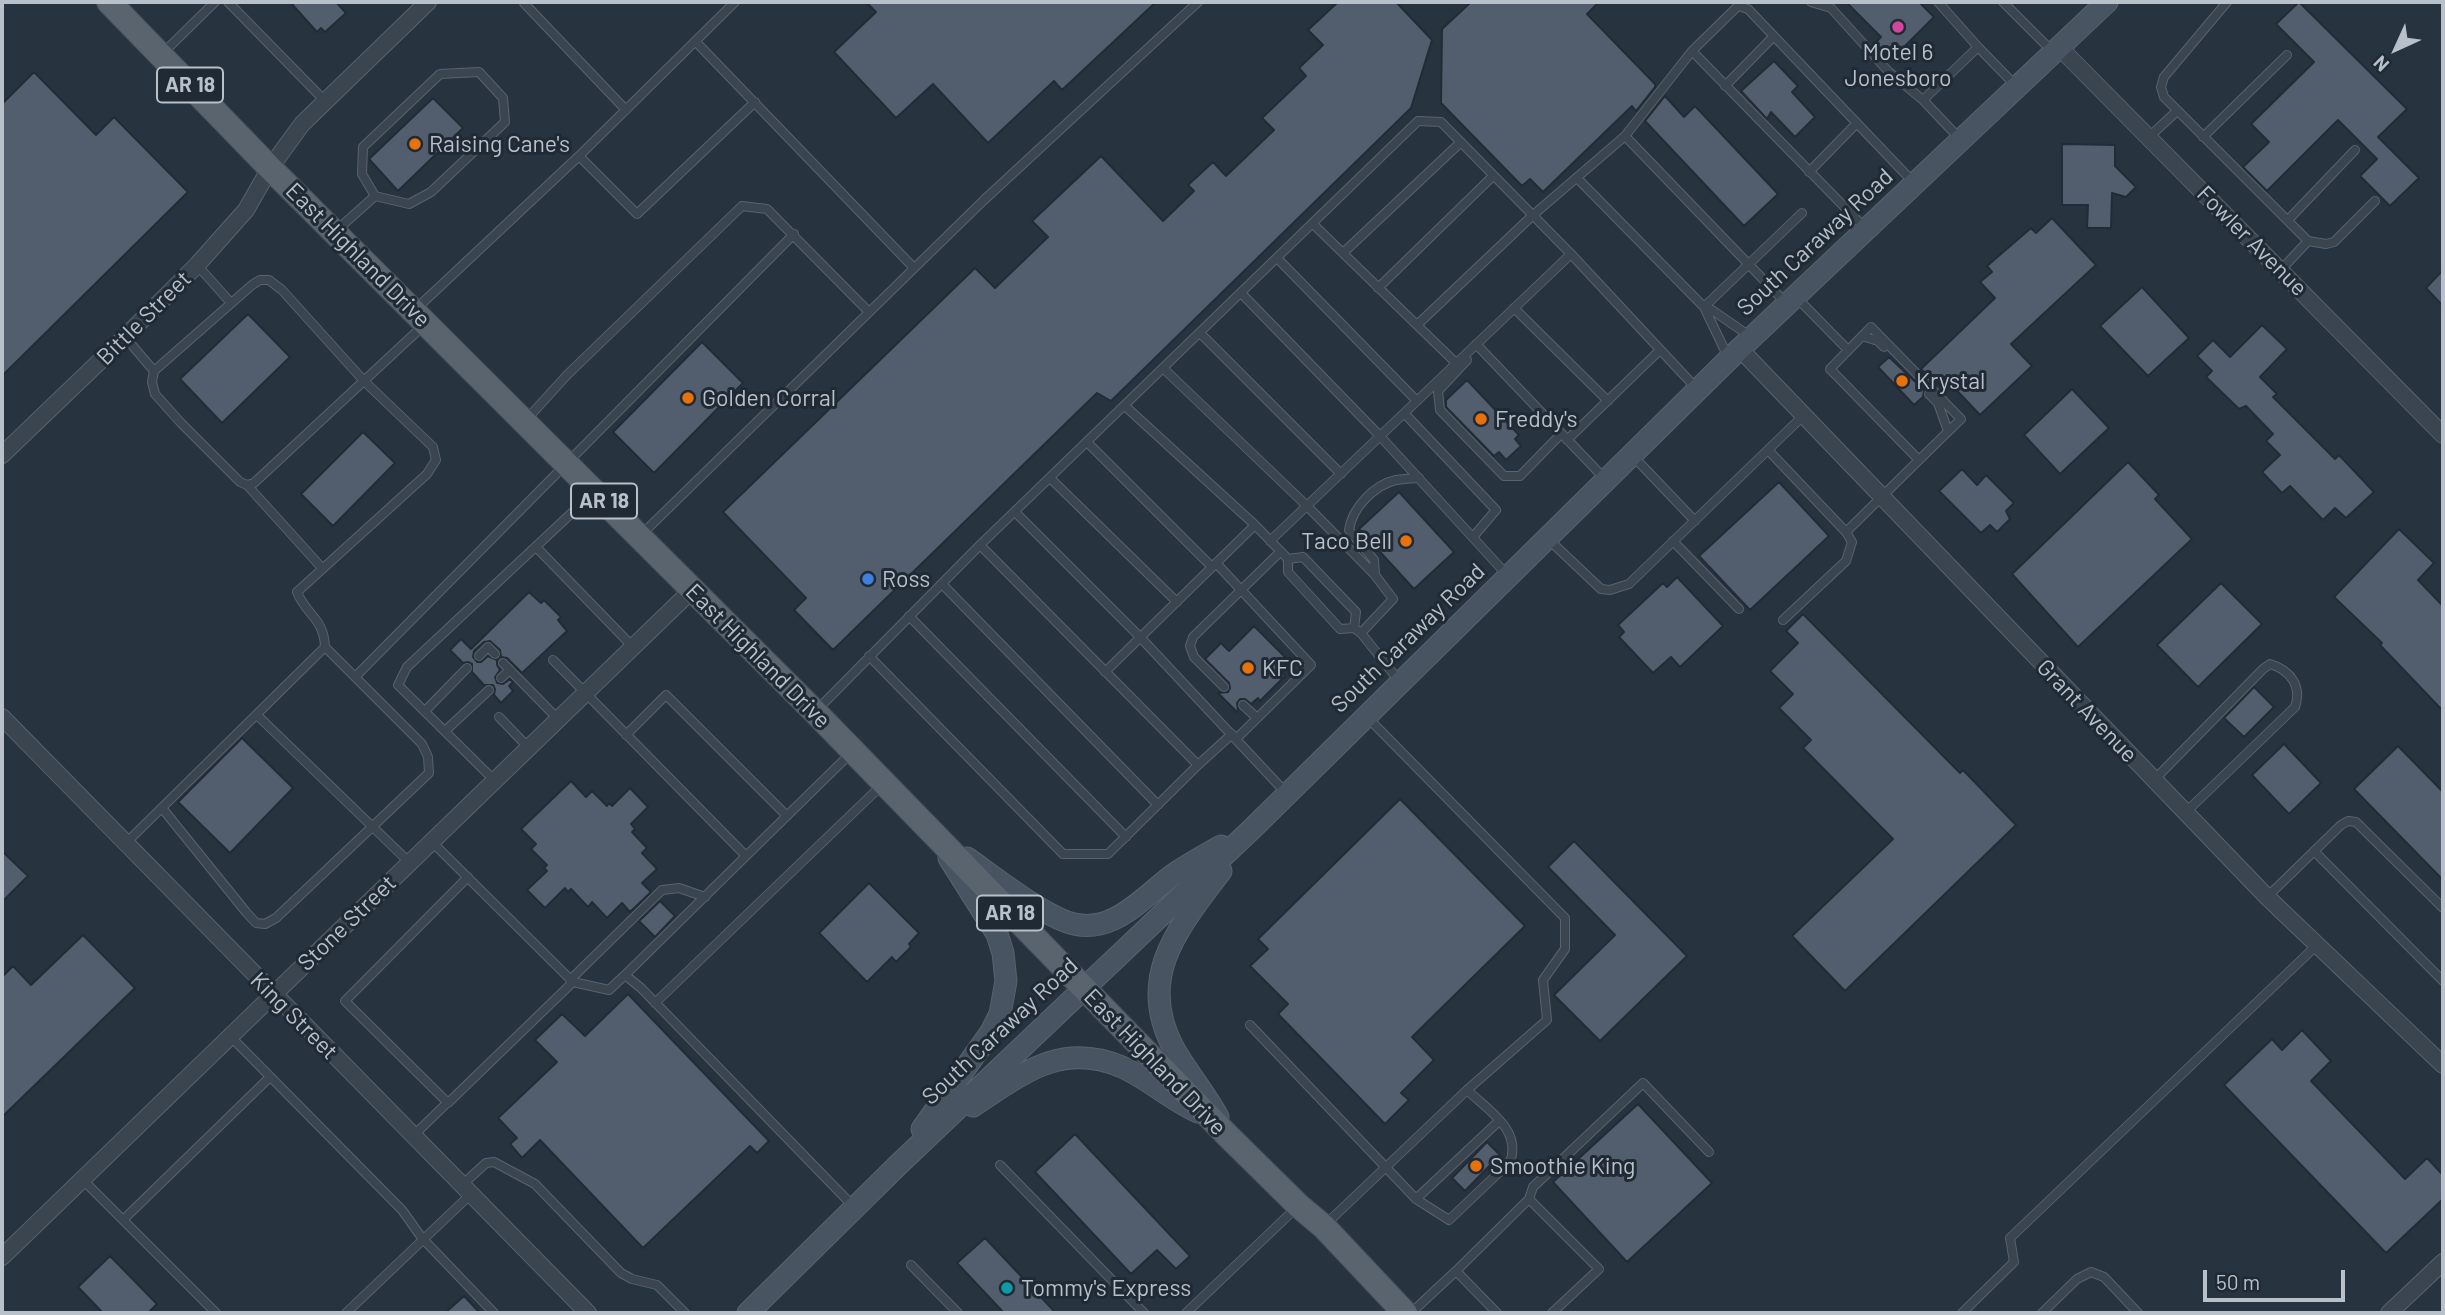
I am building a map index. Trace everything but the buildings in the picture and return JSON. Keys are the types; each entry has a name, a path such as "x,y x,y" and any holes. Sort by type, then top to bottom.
{"main road":[{"name":"East Highland Drive","path":"109,2 270,167 815,712 1083,989 1298,1206 1324,1227 1405,1313"},
{"name":"South Caraway Road","path":"748,1313 854,1207 1254,827 1740,348 2107,2"},
{"path":"936,838 1058,918 1081,925 1092,925 1124,914 1175,873 1254,827"},
{"path":"1227,1135 1214,1109 1174,1049 1159,1009 1159,979 1174,939 1254,827"},
{"path":"897,1166 990,1032 1000,1014 1006,981 1003,953 997,934 936,838"},
{"path":"897,1166 944,1125 1046,1062 1061,1058 1100,1060 1123,1068 1186,1107 1209,1117"}],"street":[{"name":"Bittle Street","path":"2,455 197,265 246,210 270,167 302,124 428,2"},
{"name":"Fowler Avenue","path":"2057,50 2148,137 2443,435"},
{"name":"Grant Avenue","path":"1740,348 2267,897 2443,1065"},
{"name":"Stone Street","path":"2,1256 692,590"},
{"name":"King Street","path":"2,717 588,1313"},
{"path":"2389,1313 2441,1269"}],"lane":[{"path":"161,55 215,2"},
{"path":"228,2 326,101"},
{"path":"526,2 626,110"},
{"path":"247,485 254,483 364,381 421,316 735,2"},
{"path":"640,536 984,200 1198,2"},
{"path":"1811,2 1831,8 1888,71 1923,100 1962,141"},
{"path":"1938,2 2018,88"},
{"path":"2003,2 2057,50"},
{"path":"2227,2 2164,77 2161,88 2164,97 2308,241 2326,244 2334,242 2375,201"},
{"path":"1417,325 1532,216 1625,136 1692,51 1738,6 1748,9 1915,184"},
{"path":"1725,86 1773,37"},
{"path":"696,42 914,268"},
{"path":"1923,100 1978,47"},
{"path":"1692,51 1867,230"},
{"path":"2203,137 2287,55"},
{"path":"479,72 503,98 505,121 431,192 409,204 375,196 362,174 363,147 440,74 479,72"},
{"path":"579,156 637,214 755,102"},
{"path":"2148,137 2177,111"},
{"path":"815,712 980,545 1418,121 1441,122 1571,254 1698,390"},
{"path":"1809,172 1857,122"},
{"path":"1625,136 1749,264 1848,350"},
{"path":"1343,253 1461,142"},
{"path":"2288,220 2355,150"},
{"path":"1378,288 1493,176"},
{"path":"1578,179 1704,307 1740,348"},
{"path":"335,232 375,196"},
{"path":"525,422 568,375 742,206 767,209 869,312"},
{"path":"1704,307 1802,213"},
{"path":"1313,224 1456,363"},
{"path":"355,677 794,234"},
{"path":"2280,271 2308,241"},
{"path":"1571,254 1514,308 1437,391 1440,410 1504,476 1520,476 1608,401 1660,350"},
{"path":"1277,258 1417,401"},
{"path":"197,265 231,303"},
{"path":"162,808 246,912 256,923 265,924 276,918 429,773 428,758 422,744 325,647 322,626 313,612 301,603 297,592 427,474 436,460 433,447 364,381 282,290 269,280 260,280 154,371 152,382 155,394 240,482 247,485 322,568"},
{"path":"1241,293 1381,436 1508,576"},
{"path":"1704,307 1712,310 1740,348"},
{"path":"1514,308 1608,401"},
{"path":"1846,533 1961,419 1871,327 1829,369 1919,460"},
{"path":"1200,333 1341,474"},
{"path":"125,337 154,371"},
{"path":"1862,337 1878,341 1938,403 1948,432"},
{"path":"1270,541 1477,346"},
{"path":"1477,346 1606,480"},
{"path":"1125,405 1255,525 1287,559 1288,572 1340,629 1358,631 1393,599 1375,575 1307,506 1163,369"},
{"path":"1405,414 1496,510 1472,537"},
{"path":"1547,538 1594,584 1609,590 1629,584 1804,415"},
{"path":"869,656 1063,854 1108,854 1198,765 1257,718 1311,665 1242,591 1087,442"},
{"path":"1768,450 1852,542 1846,561 1783,620"},
{"path":"1632,455 1695,521"},
{"path":"1050,478 1177,602"},
{"path":"1375,575 1374,560 1349,530 1351,517 1370,495 1394,480 1419,478"},
{"path":"495,781 398,685 407,667 595,492"},
{"path":"1015,512 1141,638 1287,794"},
{"path":"1105,672 1255,525"},
{"path":"1673,541 1739,609"},
{"path":"980,545 1198,765"},
{"path":"536,547 634,647"},
{"path":"1224,687 1194,657 1190,646 1193,637 1280,552"},
{"path":"1287,559 1303,557 1356,612 1358,631 1400,683"},
{"path":"942,584 1158,805"},
{"path":"908,616 1126,836"},
{"path":"126,844 325,647"},
{"path":"479,656 488,648 495,654"},
{"path":"553,660 746,856"},
{"path":"503,663 558,719"},
{"path":"2154,780 2270,664 2280,667 2296,684 2299,695 2295,707 2185,813"},
{"path":"425,711 467,668"},
{"path":"501,678 510,670"},
{"path":"445,731 489,690"},
{"path":"626,735 666,695 787,816"},
{"path":"1243,705 1257,718"},
{"path":"257,715 410,863"},
{"path":"1324,1227 1467,1090 1547,1020 1543,979 1565,949 1565,918 1366,716"},
{"path":"499,717 528,747"},
{"path":"432,842 572,981 609,990 852,752"},
{"path":"655,1003 883,784"},
{"path":"2267,897 2341,825 2356,821 2443,908"},
{"path":"2314,851 2443,981"},
{"path":"447,1102 345,1001 468,877"},
{"path":"413,1136 662,890 679,888 705,897"},
{"path":"1962,1313 2014,1262 2010,1238 2317,945"},
{"path":"625,975 854,1207"},
{"path":"1250,1025 1416,1199 1449,1220 1510,1162 1514,1149 1511,1133 1467,1090"},
{"path":"229,1035 402,1210 422,1238 494,1313"},
{"path":"123,1220 270,1077"},
{"path":"1411,1313 1529,1199 1533,1187 1643,1083 1709,1152"},
{"path":"1416,1199 1499,1121"},
{"path":"346,1313 422,1238 466,1190 486,1163 494,1162 535,1184 621,1273 632,1279 657,1285 685,1313"},
{"path":"1000,1165 1144,1313"},
{"path":"82,1179 216,1313"},
{"path":"1529,1199 1599,1269 1552,1313"},
{"path":"1186,1313 1298,1206"},
{"path":"911,1265 958,1313"},
{"path":"1456,1271 1497,1313"},
{"path":"2047,1311 2077,1279 2091,1272 2104,1278 2138,1313"}],"place":[{"name":"Motel 6 Jonesboro","path":"1898,27"},
{"name":"Raising Cane's","path":"415,144"},
{"name":"Krystal","path":"1902,381"},
{"name":"Golden Corral","path":"688,398"},
{"name":"Freddy's","path":"1481,419"},
{"name":"Taco Bell","path":"1406,541"},
{"name":"Ross","path":"868,579"},
{"name":"KFC","path":"1248,668"},
{"name":"Smoothie King","path":"1476,1166"},
{"name":"Tommy's Express","path":"1007,1288"}]}
